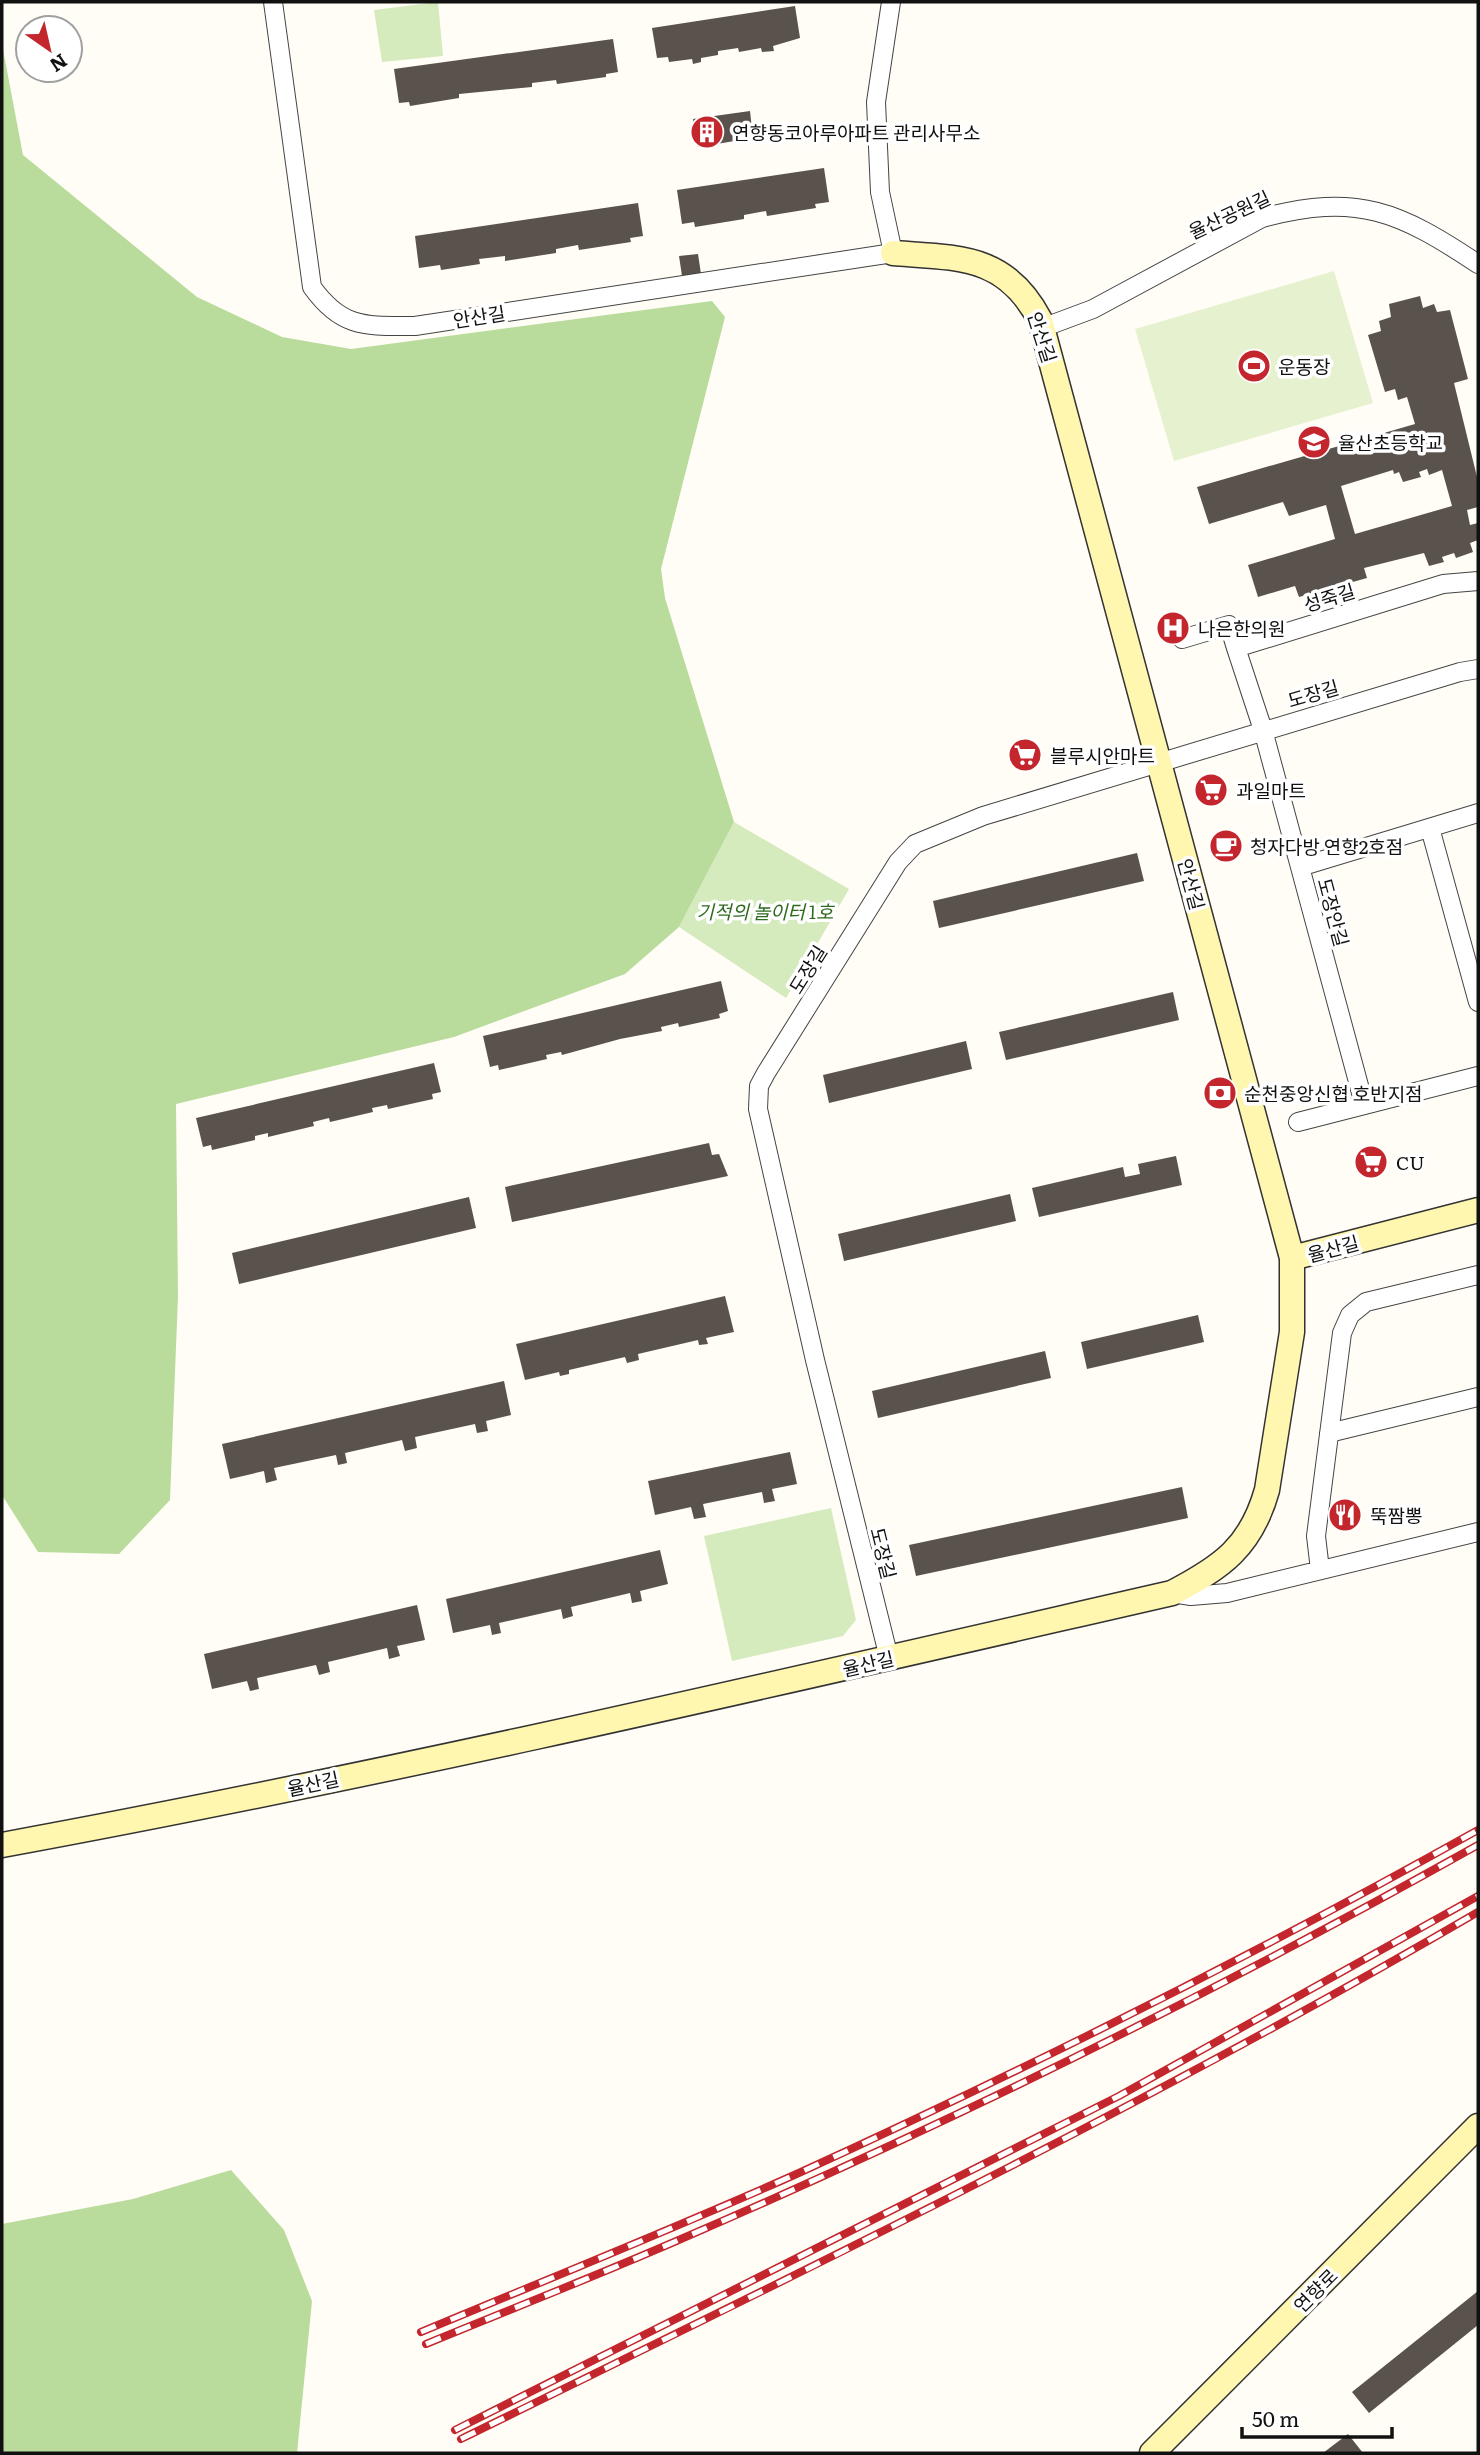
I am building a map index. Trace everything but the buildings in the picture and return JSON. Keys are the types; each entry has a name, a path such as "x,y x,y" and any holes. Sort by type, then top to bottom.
{"street":[{"name":"안산길","path":"273,2 312,287 325,305 344,319 363,326 415,326 893,253 979,262 1001,272 1031,303 1042,328 1292,1258"},
{"path":"891,2 876,102 880,192 893,253"},
{"name":"율산공원길","path":"1042,328 1093,309 1262,218 1292,210 1357,207 1386,212 1433,234 1478,264"},
{"name":"성죽길","path":"1237,648 1443,584 1478,581"},
{"path":"1182,639 1229,625 1263,730"},
{"name":"도장길","path":"889,1658 815,1360 758,1108 759,1086 898,862 915,845 983,816 1263,730 1478,669"},
{"name":"도장안길","path":"1263,730 1364,1104"},
{"path":"1300,867 1478,813"},
{"path":"1430,828 1478,1002"},
{"path":"1298,1122 1478,1076"},
{"name":"율산길","path":"2,1845 171,1814 889,1658 1172,1593 1220,1566 1240,1547 1261,1513 1292,1332 1292,1258 1478,1210"},
{"path":"1320,1570 1316,1536 1342,1333 1350,1315 1366,1302 1478,1275"},
{"path":"1329,1433 1478,1397"},
{"path":"1172,1593 1210,1596 1478,1532"},
{"name":"연향로","path":"1152,2453 1476,2133"}],"green space":[{"path":"438,2 443,56 382,62 374,10"},
{"path":"2,44 23,155 197,297 282,337 351,349 712,301 725,317 661,569 665,598 734,822 679,927 625,974 454,1037 176,1104 178,1296 170,1500 119,1554 38,1552 2,1495"},
{"name":"운동장","path":"1334,271 1373,403 1174,461 1135,329"},
{"name":"기적의 놀이터 1호","path":"734,822 849,889 786,998 679,927"},
{"path":"831,1508 856,1620 843,1636 732,1661 704,1536"},
{"path":"231,2170 284,2230 312,2301 297,2453 2,2453 2,2224 133,2199"}],"railway":[{"path":"421,2332 754,2193 973,2092 1228,1965 1478,1830"},
{"path":"426,2344 681,2239 984,2101 1184,2003 1478,1845"},
{"path":"455,2430 1119,2096 1478,1896"},
{"path":"461,2439 847,2249 1102,2119 1354,1983 1478,1912"}],"place":[{"name":"연향동코아루아파트 관리사무소","path":"707,132"},
{"name":"운동장","path":"1254,366"},
{"name":"율산초등학교","path":"1314,442"},
{"name":"나은한의원","path":"1173,628"},
{"name":"블루시안마트","path":"1025,755"},
{"name":"과일마트","path":"1211,790"},
{"name":"청자다방 연향2호점","path":"1226,846"},
{"name":"순천중앙신협 호반지점","path":"1220,1093"},
{"name":"CU","path":"1371,1162"},
{"name":"뚝짬뽕","path":"1345,1515"}]}
